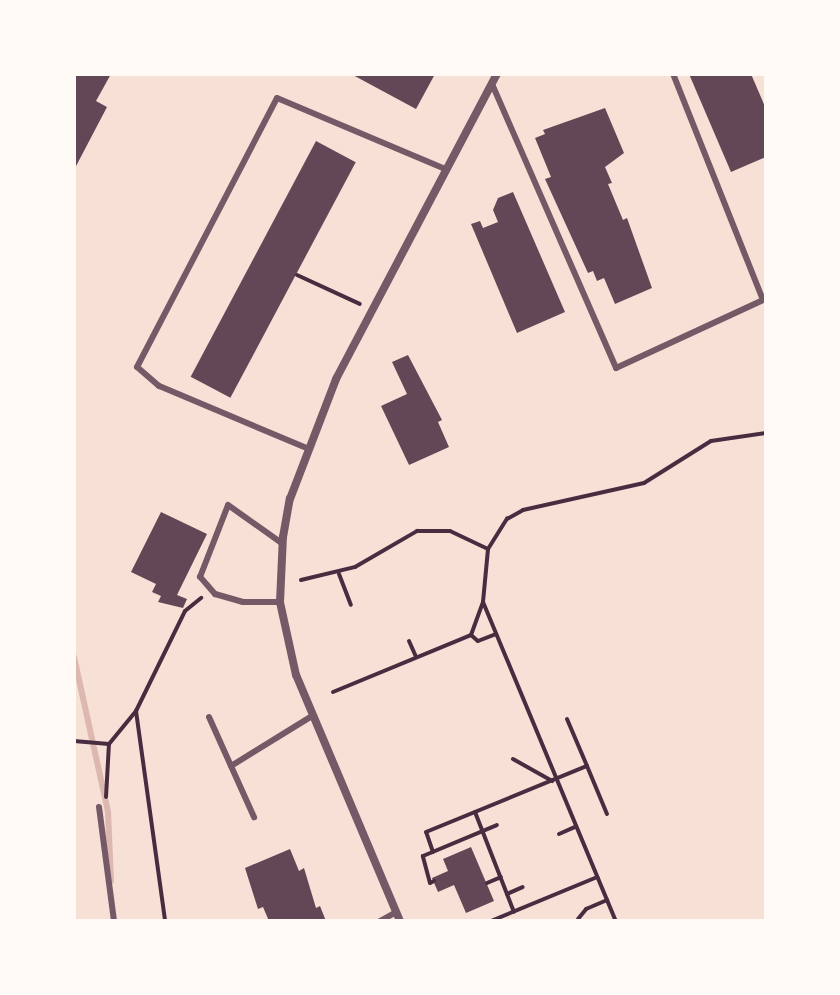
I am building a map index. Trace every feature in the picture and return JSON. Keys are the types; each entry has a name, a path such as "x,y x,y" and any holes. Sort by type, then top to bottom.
{"street":[{"path":"398,916 296,675 280,602 283,544 290,499 336,379 497,74"}],"lane":[{"path":"492,84 616,368 763,300 673,74"},
{"path":"309,449 159,386 137,367 277,98 445,169"},
{"path":"280,602 243,602 215,594 200,577 228,505 283,544"},
{"path":"231,766 312,716"},
{"path":"209,717 254,817"},
{"path":"99,807 114,921"},
{"path":"380,921 398,916"}],"path":[{"path":"297,275 372,310"},
{"path":"333,692 471,635 483,602 488,549 496,530 523,510 644,483 711,441 766,433"},
{"path":"301,580 339,574 417,531 450,531 488,549"},
{"path":"339,574 351,605"},
{"path":"99,807 107,795 109,744 136,711 185,611 197,599 215,594"},
{"path":"483,602 553,780 616,921"},
{"path":"471,635 478,641 496,634"},
{"path":"409,641 416,658"},
{"path":"136,711 165,921"},
{"path":"567,719 607,814"},
{"path":"74,741 109,744"},
{"path":"513,759 553,780"},
{"path":"433,852 426,832 587,766"},
{"path":"475,812 514,912"},
{"path":"434,881 430,883 423,856 497,825"},
{"path":"559,834 575,827"},
{"path":"487,883 501,877"},
{"path":"491,921 597,877"},
{"path":"507,894 523,887"},
{"path":"578,919 586,909 607,900"}],"building":[{"path":"74,74 111,74 96,101 107,107 74,170"},
{"path":"351,74 435,74 416,109"},
{"path":"689,74 751,74 766,109 766,157 731,172"},
{"path":"605,108 624,153 605,167 612,183 608,184 623,220 627,218 652,288 615,304 604,278 597,281 593,271 588,273 545,179 551,177 535,138 545,134 543,130"},
{"path":"316,141 356,162 230,398 191,377"},
{"path":"513,192 565,312 517,333 471,224 480,221 483,228 498,222 493,210 498,198"},
{"path":"408,355 442,420 438,422 449,447 409,465 381,406 407,394 392,362"},
{"path":"161,512 207,534 177,595 187,599 183,608 158,602 161,596 152,592 156,584 131,572"},
{"path":"471,847 494,901 466,913 454,885 438,892 432,878 448,871 443,859"},
{"path":"290,849 299,871 304,868 316,908 320,906 326,921 269,921 263,907 258,909 245,868"}],"waterway":[{"path":"74,657 108,812 111,881"}]}
